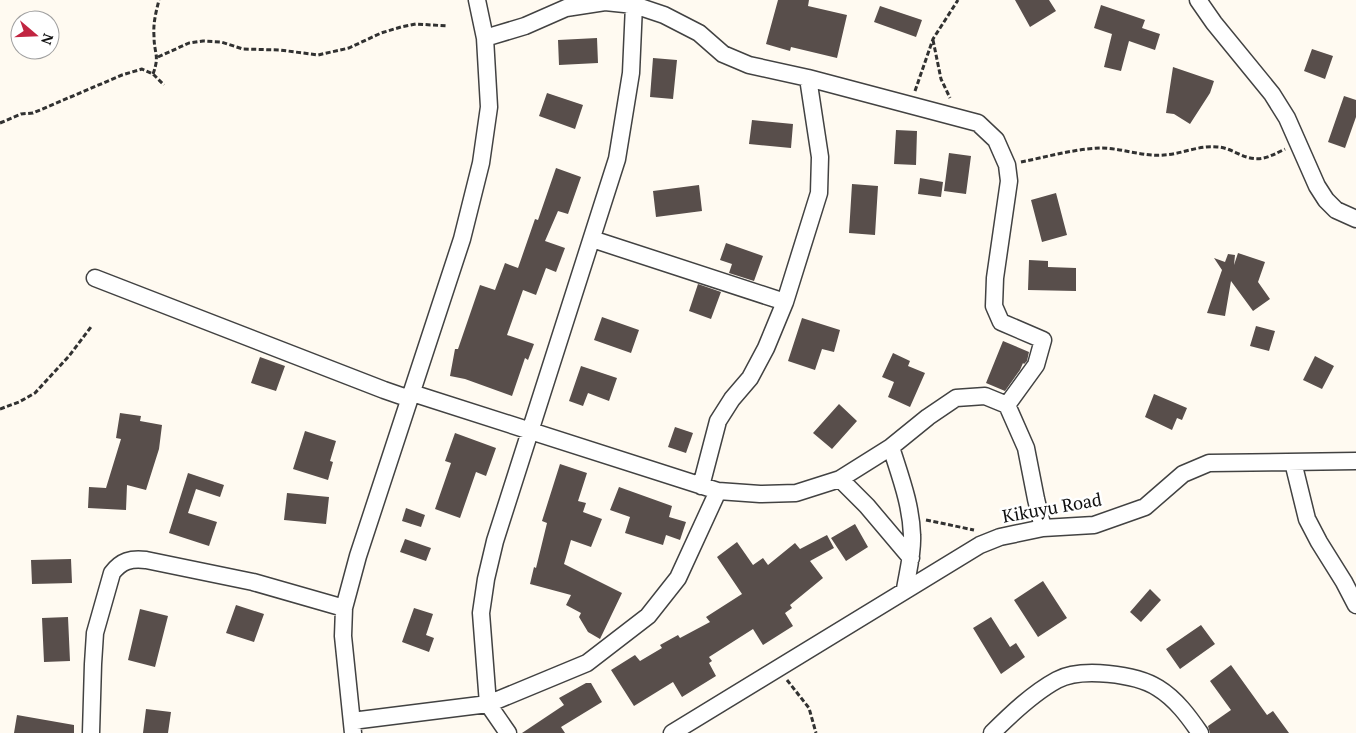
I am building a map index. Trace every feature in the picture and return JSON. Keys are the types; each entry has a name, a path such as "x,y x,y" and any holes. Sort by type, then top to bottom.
{"street":[{"path":"477,0 485,38 489,107 481,163 462,239 358,556 344,608 343,636 353,727 488,704 587,663 648,616 678,578 718,491"},
{"path":"1198,0 1214,23 1272,94 1287,118 1317,186 1326,200 1336,210 1356,219"},
{"path":"485,38 525,26 566,8 604,2 633,2 699,33 723,54 749,65 808,78 978,123 996,140 1007,165 1008,181 995,278 994,306 1001,322 1043,340 1036,365 1007,406"},
{"path":"508,733 488,704 481,613 486,579 495,541 617,159 631,73 633,2"},
{"path":"701,486 718,421 750,378 766,348 785,302 819,194 820,157 808,78"},
{"path":"592,239 785,302"},
{"path":"95,278 384,390 530,430 718,491 760,494 796,492 840,479 891,447 928,417 956,398 985,396 1007,406 1026,448 1044,528"},
{"path":"891,447 911,517 911,558 906,589"},
{"name":"Kikuyu Road","path":"672,733 980,544 1000,537 1044,528 1094,525 1145,507 1183,474 1209,463 1356,461"},
{"path":"1293,462 1307,519 1356,605"},
{"path":"840,479 867,506 911,558"},
{"path":"91,733 95,633 112,573 118,565 128,560 146,560 253,582 344,608"},
{"path":"992,733 1029,699 1059,678 1090,672 1128,677 1157,688 1178,704 1200,733"}],"path":[{"path":"152,74 158,56 153,38 154,20 159,0"},
{"path":"910,106 933,40 958,0"},
{"path":"158,56 189,43 204,41 221,42 243,49 280,50 318,55 349,48 381,33 401,27 416,24 448,26"},
{"path":"933,40 941,79 964,120"},
{"path":"0,123 21,114 34,113 122,75 142,70 152,74 164,85"},
{"path":"1007,165 1099,148 1119,149 1154,156 1217,146 1258,160 1297,143"},
{"path":"0,409 19,402 35,393 69,356 91,327"},
{"path":"911,517 1000,537"},
{"path":"776,669 809,708 816,733"}],"building":[{"path":"778,0 809,0 808,6 847,15 837,58 791,47 790,51 766,44"},
{"path":"1015,0 1049,0 1056,11 1030,27"},
{"path":"1101,5 1145,20 1142,28 1160,34 1155,50 1129,41 1121,71 1104,67 1112,34 1094,28"},
{"path":"880,6 922,20 916,37 874,22"},
{"path":"597,38 598,63 559,65 558,40"},
{"path":"1312,49 1333,56 1325,79 1304,71"},
{"path":"653,58 677,60 673,99 650,97"},
{"path":"1173,67 1214,81 1210,93 1190,124 1174,114 1166,113"},
{"path":"547,93 583,105 575,129 539,116"},
{"path":"1344,96 1356,100 1356,117 1345,148 1328,142"},
{"path":"752,120 793,124 791,148 749,144"},
{"path":"896,130 917,131 916,165 894,164"},
{"path":"949,153 971,156 966,194 944,191"},
{"path":"556,168 581,177 568,214 558,211 545,241 565,248 556,272 546,268 536,295 523,290 507,335 534,344 528,360 525,358 512,396 465,379 450,376 455,349 458,349 480,285 495,290 505,263 518,268 535,219 538,220"},
{"path":"920,178 943,182 941,197 918,194"},
{"path":"852,184 878,186 875,235 849,233"},
{"path":"699,185 702,211 656,217 653,191"},
{"path":"1056,193 1067,235 1042,242 1031,200"},
{"path":"726,243 763,256 754,281 729,273 732,264 720,260"},
{"path":"1238,253 1265,262 1258,282 1270,299 1253,311 1231,281 1225,316 1207,313 1222,270 1214,258 1225,262 1228,254 1235,255 1234,265"},
{"path":"1029,260 1048,261 1048,267 1076,268 1076,291 1028,290"},
{"path":"698,284 721,292 711,319 689,311"},
{"path":"602,317 639,330 631,353 594,340"},
{"path":"802,318 840,330 834,352 822,349 815,370 788,361"},
{"path":"1256,326 1275,331 1269,351 1250,346"},
{"path":"1003,341 1029,352 1027,361 1023,363 1005,391 986,383"},
{"path":"893,353 910,361 908,366 925,373 910,407 888,397 894,382 882,377"},
{"path":"1315,356 1334,366 1322,389 1303,380"},
{"path":"260,357 285,366 276,391 251,383"},
{"path":"581,366 617,378 609,401 588,393 583,406 569,401"},
{"path":"1154,394 1187,408 1182,420 1177,418 1172,430 1145,417"},
{"path":"839,404 857,421 832,449 813,433"},
{"path":"120,413 141,416 140,421 162,425 159,449 146,490 127,485 126,510 88,508 89,487 106,488 121,439 116,438"},
{"path":"675,427 693,433 686,453 668,447"},
{"path":"305,431 336,441 330,461 333,462 328,480 293,469"},
{"path":"455,433 496,448 486,476 476,472 460,518 435,509 451,463 445,461"},
{"path":"560,464 587,473 578,501 586,503 583,512 602,519 591,547 571,540 564,564 622,593 600,639 588,632 579,617 581,613 566,605 571,595 530,584 547,523 542,521"},
{"path":"188,473 224,485 220,497 196,489 188,513 217,522 209,546 169,533"},
{"path":"619,487 672,506 669,517 686,522 680,540 666,535 663,545 625,533 630,517 610,510"},
{"path":"287,493 329,497 326,524 284,520"},
{"path":"406,508 425,515 421,527 402,521"},
{"path":"855,524 868,547 846,561 831,538"},
{"path":"827,535 834,548 810,561 823,578 790,605 792,608 785,613 793,626 763,645 753,629 709,657 712,661 709,663 716,676 682,697 673,682 634,706 611,670 635,655 640,661 662,648 660,645 678,635 680,638 710,622 706,617 742,594 717,557 737,542 753,565 763,558 768,565 795,543 800,549"},
{"path":"405,539 431,548 426,561 400,552"},
{"path":"71,559 72,583 32,584 31,560"},
{"path":"1043,581 1067,618 1038,637 1014,600"},
{"path":"1150,589 1161,600 1141,622 1130,612"},
{"path":"236,605 264,614 254,642 226,633"},
{"path":"414,608 433,614 426,635 434,638 429,652 402,642"},
{"path":"140,609 168,616 155,667 128,660"},
{"path":"68,617 70,661 44,662 42,618"},
{"path":"991,617 1010,647 1016,643 1025,657 1001,674 973,628"},
{"path":"1201,625 1215,644 1180,669 1166,649"},
{"path":"1231,665 1267,715 1273,711 1289,733 1210,733 1208,726 1231,710 1210,681"},
{"path":"586,683 591,683 602,702 561,727 565,733 522,733 564,705 559,698"},
{"path":"146,709 171,712 168,733 143,733"},
{"path":"17,715 74,725 74,733 14,733"}]}
